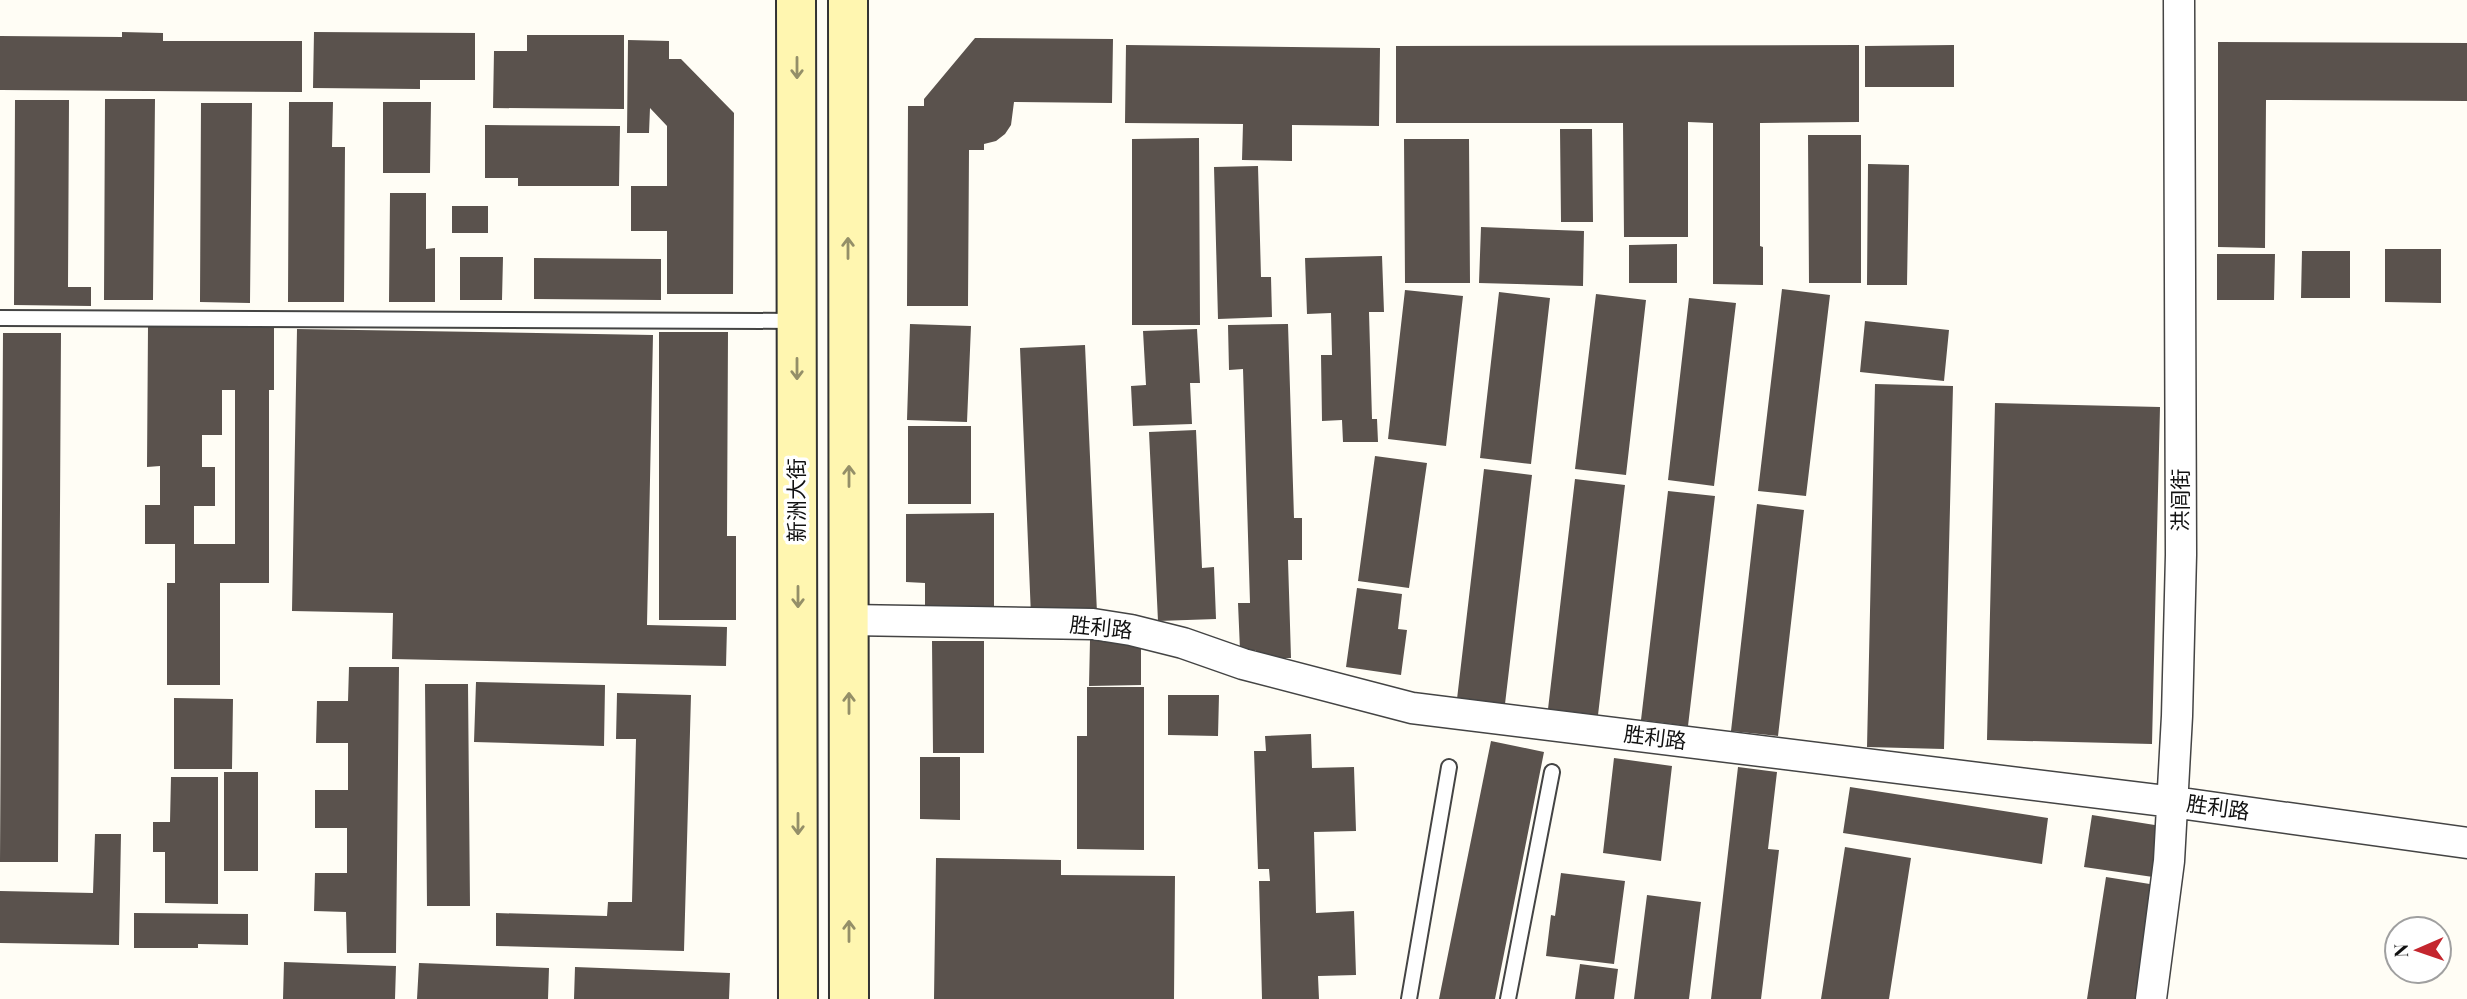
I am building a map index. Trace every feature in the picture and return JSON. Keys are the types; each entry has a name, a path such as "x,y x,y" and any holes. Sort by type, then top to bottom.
{"main road":[{"name":"新洲大街","path":"796,0 798,999"},
{"path":"848,0 849,999"}],"street":[{"name":"洪闾街","path":"2151,999 2169,861 2182,555 2179,0"},
{"name":"胜利路","path":"849,620 1093,624 1183,643 1243,664 1412,708 2173,802 2467,843"}],"lane":[{"path":"0,318 797,321"},
{"path":"1409,999 1449,767"},
{"path":"1508,999 1552,772"}],"building":[{"path":"122,32 163,33 163,41 302,41 302,92 0,90 0,36 122,37"},
{"path":"314,32 475,33 475,80 420,80 420,89 313,88"},
{"path":"527,35 624,35 624,109 493,108 494,51 527,51"},
{"path":"975,38 1113,39 1112,103 1014,102 1011,125 1005,134 996,141 984,144 984,150 969,150 968,306 907,306 908,106 924,106 924,99"},
{"path":"628,40 669,41 669,59 681,59 734,113 733,294 667,294 667,231 631,231 631,186 667,186 667,126 650,108 649,133 627,133"},
{"path":"2218,42 2467,43 2467,101 2266,100 2265,248 2218,247"},
{"path":"1126,45 1380,48 1379,126 1292,125 1292,161 1242,160 1243,124 1125,123"},
{"path":"1859,45 1859,122 1760,123 1760,246 1763,247 1763,285 1713,284 1713,123 1688,122 1688,237 1624,237 1623,123 1396,123 1396,46"},
{"path":"1954,45 1954,87 1865,87 1865,46"},
{"path":"105,99 155,99 153,300 104,300"},
{"path":"15,100 69,100 68,287 91,287 91,306 14,305"},
{"path":"289,102 333,102 332,147 345,147 344,302 288,302"},
{"path":"383,102 431,102 430,173 383,173"},
{"path":"201,103 252,103 250,303 200,302"},
{"path":"485,125 620,126 619,186 518,186 518,178 485,178"},
{"path":"1560,129 1592,129 1593,222 1561,222"},
{"path":"1808,135 1861,135 1861,283 1809,283"},
{"path":"1199,138 1200,325 1132,325 1132,139"},
{"path":"1404,139 1469,139 1470,283 1405,283"},
{"path":"1868,164 1909,165 1907,285 1867,285"},
{"path":"1258,166 1261,277 1271,277 1272,317 1218,319 1214,167"},
{"path":"390,193 426,193 426,249 435,248 435,302 389,302"},
{"path":"452,206 488,206 488,233 452,233"},
{"path":"1481,227 1584,231 1583,286 1479,283"},
{"path":"1677,244 1677,283 1629,283 1629,245"},
{"path":"2385,249 2441,249 2441,303 2385,302"},
{"path":"2302,251 2350,251 2350,298 2301,298"},
{"path":"2217,254 2275,254 2274,300 2217,300"},
{"path":"1382,256 1384,312 1369,312 1372,419 1377,419 1378,442 1343,442 1342,420 1322,421 1321,355 1332,355 1331,313 1307,314 1305,258"},
{"path":"460,257 503,257 502,300 460,300"},
{"path":"534,258 661,259 661,300 534,299"},
{"path":"1782,289 1830,295 1806,496 1758,491"},
{"path":"1405,290 1463,296 1446,446 1388,439"},
{"path":"1499,292 1550,298 1531,464 1480,458"},
{"path":"1596,294 1646,300 1626,475 1575,469"},
{"path":"1689,298 1736,303 1714,486 1668,480"},
{"path":"1865,321 1949,330 1944,381 1860,372"},
{"path":"910,324 971,326 967,422 907,420"},
{"path":"1288,324 1294,518 1302,518 1302,560 1288,560 1291,658 1257,658 1256,650 1240,650 1238,603 1250,603 1243,369 1229,370 1228,325"},
{"path":"148,326 274,326 274,390 269,390 269,583 220,583 220,685 167,685 167,583 175,583 175,544 145,544 145,505 160,505 160,466 147,467","holes":["222,390 235,390 235,544 194,544 194,506 215,506 215,467 202,467 202,435 222,435"]},
{"path":"297,329 653,335 647,625 727,627 726,666 392,659 393,613 292,611"},
{"path":"1197,329 1200,383 1190,383 1192,424 1133,426 1131,386 1146,385 1143,331"},
{"path":"659,332 728,332 727,536 736,536 736,620 659,620"},
{"path":"3,333 61,333 58,862 0,862"},
{"path":"1085,345 1097,613 1031,616 1020,348"},
{"path":"1875,384 1953,386 1944,749 1867,747"},
{"path":"1995,403 2160,407 2152,744 1987,740"},
{"path":"908,426 971,426 971,504 908,504"},
{"path":"1196,430 1202,568 1214,567 1216,619 1158,621 1149,432"},
{"path":"1375,456 1427,463 1409,588 1358,581"},
{"path":"1484,469 1532,475 1505,704 1457,699"},
{"path":"1575,479 1625,485 1598,715 1548,709"},
{"path":"1668,491 1715,496 1688,726 1641,720"},
{"path":"1757,504 1804,510 1778,736 1731,731"},
{"path":"994,513 994,616 925,616 925,583 906,582 906,514"},
{"path":"1357,588 1402,594 1398,629 1407,630 1401,675 1346,667"},
{"path":"1090,640 1141,640 1141,685 1089,686"},
{"path":"932,641 984,641 984,753 933,753"},
{"path":"349,667 399,667 396,953 347,953 346,912 314,911 315,873 347,873 347,828 315,828 315,790 348,790 348,743 316,743 317,701 348,701"},
{"path":"476,682 605,685 604,746 474,742"},
{"path":"425,684 468,684 470,906 427,906"},
{"path":"1087,687 1144,687 1144,850 1077,849 1077,736 1087,736"},
{"path":"617,693 691,695 684,951 496,946 496,913 607,916 608,902 632,902 636,739 616,739"},
{"path":"1168,695 1219,695 1218,736 1168,735"},
{"path":"174,698 233,699 232,769 174,769"},
{"path":"1311,734 1312,768 1354,767 1356,831 1314,832 1316,913 1354,911 1356,975 1318,976 1319,999 1262,999 1259,881 1270,881 1269,869 1258,869 1254,751 1266,751 1265,736"},
{"path":"1491,741 1544,752 1495,999 1439,999"},
{"path":"920,757 960,757 960,820 920,819"},
{"path":"1614,758 1672,766 1661,861 1603,853"},
{"path":"1738,767 1777,772 1768,849 1779,850 1761,999 1711,999"},
{"path":"224,772 258,772 258,871 224,871"},
{"path":"171,777 218,777 218,904 165,903 165,852 153,852 153,822 170,822"},
{"path":"1850,787 2048,818 2042,864 1843,833"},
{"path":"2092,815 2161,826 2153,877 2084,867"},
{"path":"95,834 121,834 119,945 0,943 0,891 93,893"},
{"path":"1845,847 1911,858 1889,999 1821,999"},
{"path":"936,858 1061,860 1061,875 1175,876 1174,999 934,999"},
{"path":"1561,873 1625,881 1614,964 1546,956 1551,915 1555,916"},
{"path":"2106,877 2156,885 2138,999 2087,999"},
{"path":"1647,895 1701,902 1689,999 1634,999"},
{"path":"134,913 248,914 248,945 198,944 198,948 134,948"},
{"path":"284,962 396,966 395,999 283,999"},
{"path":"419,963 549,968 548,999 417,999"},
{"path":"1580,964 1618,969 1614,999 1575,999"},
{"path":"575,967 730,973 729,999 574,999"}]}
